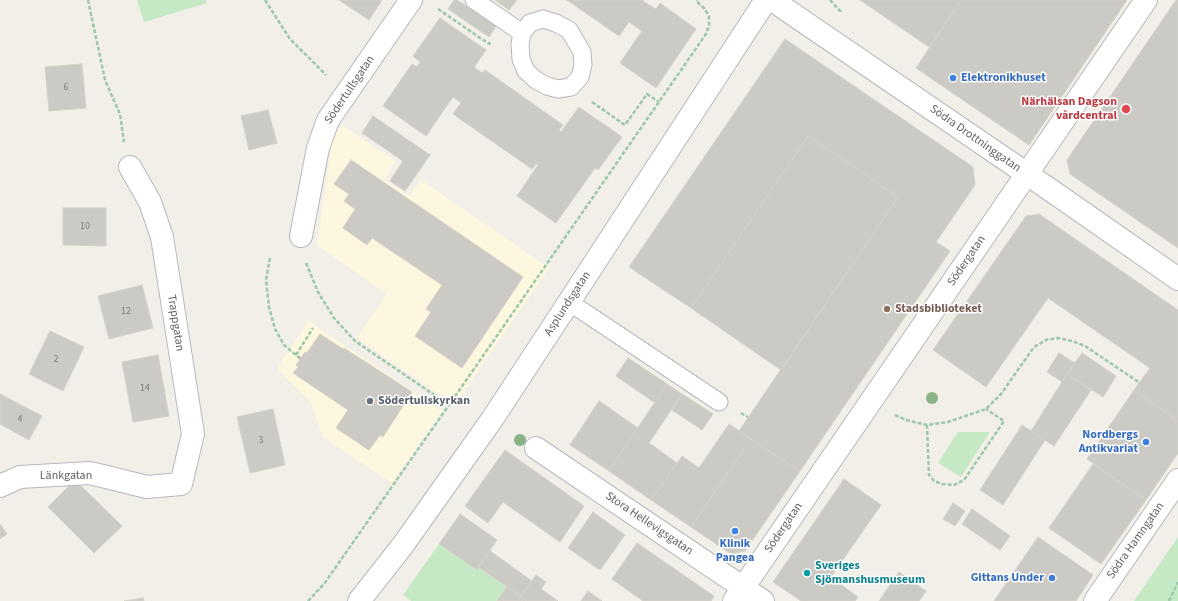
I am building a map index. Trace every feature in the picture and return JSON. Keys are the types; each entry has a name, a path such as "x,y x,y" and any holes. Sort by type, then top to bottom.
{"street":[{"name":"Södertullsgatan","path":"301,236 318,148 328,120 411,0"},
{"name":"Asplundsgatan","path":"359,601 403,545 493,418 766,0"},
{"name":"Södra Drottninggatan","path":"772,0 1178,279"},
{"name":"Södergatan","path":"739,594 1146,0"},
{"name":"Trappgatan","path":"130,167 150,202 162,237 193,434 181,484"},
{"name":"Stora Hellevigsgatan","path":"536,448 739,594 763,601"},
{"name":"Länkgatan","path":"0,486 20,476 90,474 147,487 181,484"},
{"name":"Södra Hamngatan","path":"1095,601 1178,480"}],"lane":[{"path":"474,0 522,33"},
{"path":"543,19 556,23 569,30 582,52 580,77 571,87 558,89 547,86 536,80 526,71 521,59 520,44 522,33 530,24 543,19"},
{"path":"569,302 719,402"}],"path":[{"path":"88,0 105,80 120,114 126,155 130,167"},
{"path":"265,0 290,39 346,95"},
{"path":"308,601 324,584 450,405 706,34 709,26 709,16 704,8 696,1 697,0"},
{"path":"571,87 625,125 647,94 659,102"},
{"path":"301,236 306,265 318,292 334,318 355,341 450,405"},
{"path":"270,258 266,280 269,307 273,322 279,338 284,345 301,358"},
{"path":"296,355 313,328"},
{"path":"890,412 906,420 927,425 948,422 986,409 1001,394 1034,347 1046,340 1058,338 1085,346 1140,383"},
{"path":"927,425 929,475 934,481 942,484 954,485 964,480 1004,421 986,409"},
{"path":"1169,601 1178,582"}],"shaded area":[{"path":"342,125 395,161 384,180 409,196 421,180 549,268 455,405 357,338 387,294 317,245 332,139"},
{"path":"308,321 442,411 392,483 323,437 311,403 277,369"}],"green space":[{"path":"137,0 206,0 207,3 144,22"},
{"path":"958,432 990,432 961,477 938,463"},
{"path":"1178,537 1178,601 1134,601"},
{"path":"439,544 476,570 478,567 507,587 497,601 411,601 403,595"}],"building":[{"path":"339,0 382,0 369,20"},
{"path":"454,0 457,0 496,26 489,37 448,9"},
{"path":"495,0 517,0 509,10"},
{"path":"567,0 644,0 643,1 656,9 660,3 696,29 656,88 620,63 642,31 629,22 619,36"},
{"path":"860,0 961,0 929,47"},
{"path":"961,0 1127,0 1029,145 916,68"},
{"path":"1176,0 1178,0 1178,248 1070,174 1067,160"},
{"path":"440,18 486,50 474,67 482,73 485,70 563,125 559,130 561,132 579,107 622,137 598,170 595,168 556,223 517,196 538,165 536,164 532,169 453,114 461,103 453,97 426,136 383,106 412,64 417,67 420,62 413,56"},
{"path":"785,39 973,167 975,185 936,242 950,251 800,471 739,431 898,197 808,136 691,308 629,267"},
{"path":"82,64 86,108 49,111 45,67"},
{"path":"268,110 277,143 249,150 241,116"},
{"path":"373,116 430,155 405,191 390,181 403,161 362,133"},
{"path":"808,136 898,197 781,370 691,308"},
{"path":"351,160 523,277 462,368 415,336 431,312 426,309 442,285 372,238 367,245 343,228 355,209 344,201 349,194 334,184"},
{"path":"63,208 106,208 106,246 63,245"},
{"path":"1039,214 1178,310 1178,421 1134,390 1150,368 1048,298 986,387 933,350 1026,216"},
{"path":"142,285 153,328 109,339 98,296"},
{"path":"50,331 84,347 63,391 29,374"},
{"name":"Södertullskyrkan","path":"320,334 412,392 383,437 380,435 369,450 336,428 348,410 293,373 298,367 296,365 305,352 307,353"},
{"path":"1059,353 1075,363 1062,382 1047,372"},
{"path":"1082,353 1116,376 1103,397 1067,374"},
{"path":"158,355 169,416 133,422 122,362"},
{"path":"628,358 667,384 655,403 616,376"},
{"path":"1067,374 1091,390 1054,446 1031,431"},
{"path":"667,384 682,394 649,443 677,463 651,500 609,471"},
{"path":"1134,390 1178,421 1178,453 1146,500 1087,459"},
{"path":"0,394 42,416 29,440 0,424"},
{"path":"682,394 713,414 702,430 672,410"},
{"path":"599,401 638,428 609,471 570,445"},
{"path":"273,409 285,465 250,473 237,417"},
{"path":"729,424 751,439 691,527 651,500 682,456 699,468"},
{"path":"1022,425 1045,440 1003,505 980,490"},
{"path":"751,439 800,471 745,551 731,554 691,527"},
{"path":"505,450 584,506 560,542 503,502 488,523 465,506"},
{"path":"1093,464 1146,500 1101,564 1049,528"},
{"path":"844,479 881,505 831,577 858,597 855,601 801,601 773,582"},
{"path":"75,480 122,526 94,553 48,507"},
{"path":"953,503 965,511 955,526 943,519"},
{"path":"972,509 1010,536 1000,550 962,524"},
{"path":"593,512 625,535 600,570 568,548"},
{"path":"460,514 497,540 477,570 439,544"},
{"path":"0,524 7,534 0,539"},
{"path":"1038,537 1093,575 1076,601 994,601"},
{"path":"637,543 714,596 711,601 643,601 612,579"},
{"path":"490,551 532,581 521,596 478,567"},
{"path":"899,572 926,591 919,601 879,601"},
{"path":"536,575 546,582 541,589 558,601 527,601 521,596"},
{"path":"507,587 521,596 527,601 497,601"},
{"path":"588,591 602,601 581,601"},
{"path":"143,598 144,601 124,601"}],"place":[{"name":"Elektronikhuset","path":"953,78"},
{"name":"Närhälsan Dagson vårdcentral","path":"1126,109"},
{"name":"Stadsbiblioteket","path":"887,309"},
{"name":"Södertullskyrkan","path":"370,401"},
{"name":"Nordbergs Antikvariat","path":"1146,442"},
{"name":"Klinik Pangea","path":"735,531"},
{"name":"Sveriges Sjömanshusmuseum","path":"807,573"},
{"name":"Gittans Under","path":"1052,578"}]}
